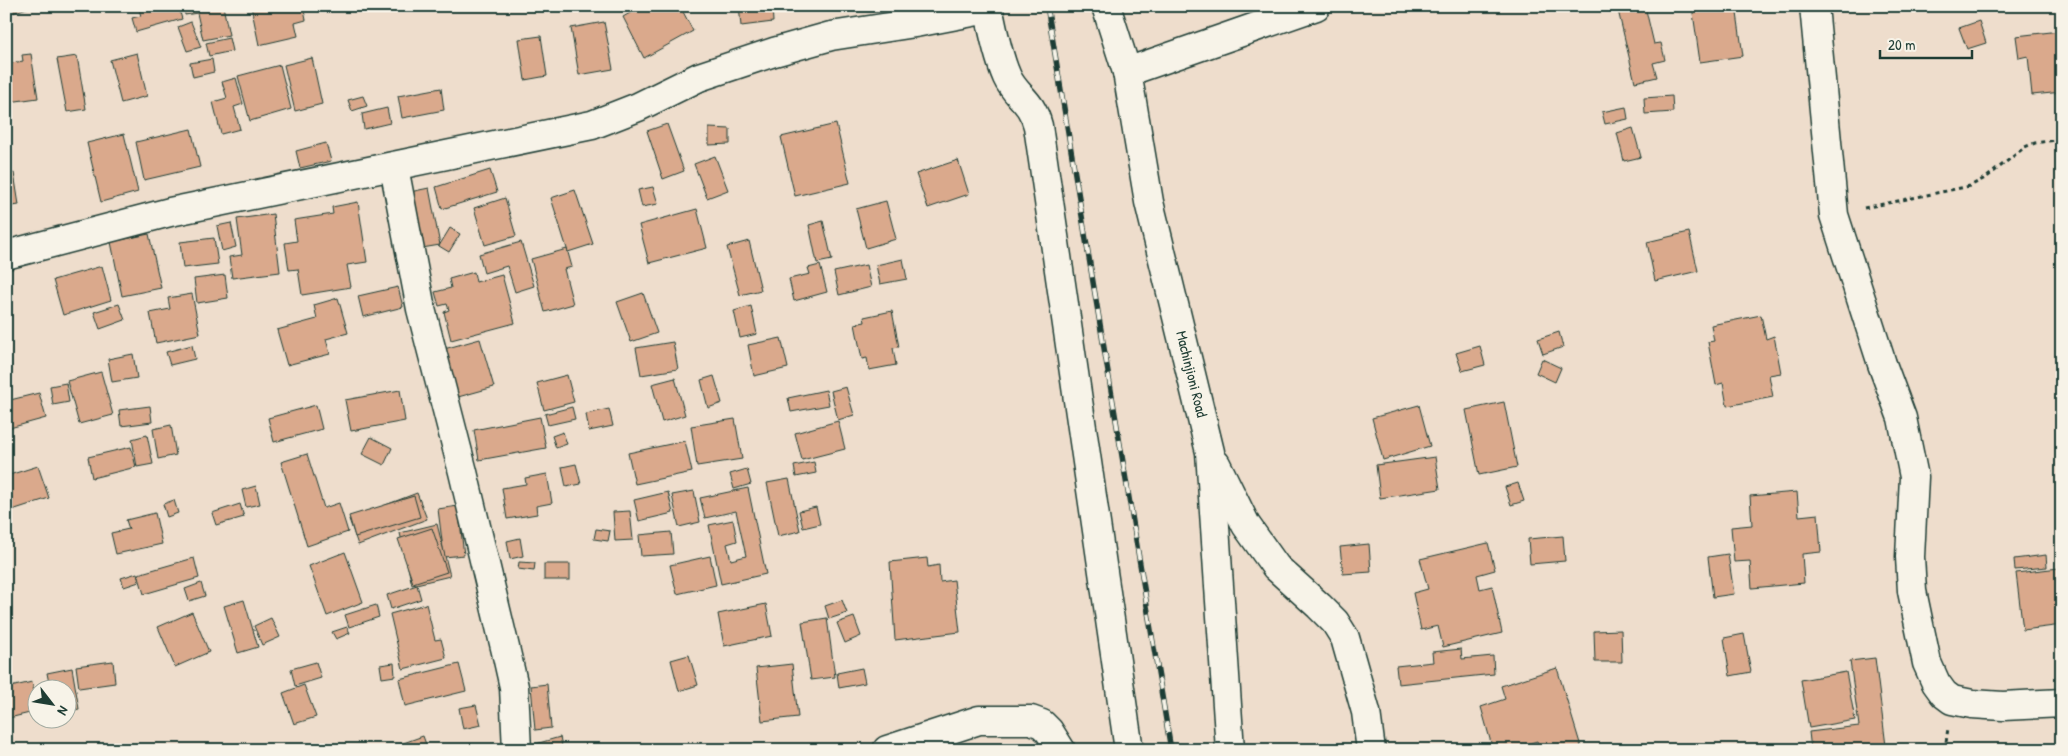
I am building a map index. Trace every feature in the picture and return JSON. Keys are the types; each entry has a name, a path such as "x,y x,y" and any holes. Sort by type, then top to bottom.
{"street":[{"name":"Machinjioni Road","path":"1106,6 1128,72 1149,202 1210,452 1230,750"},
{"path":"1128,72 1316,6"},
{"path":"1814,6 1834,215 1882,364 1902,418 1914,477 1910,557 1912,591 1927,663 1936,683 1944,694 1952,700 1972,704 2003,706 2062,703"},
{"path":"6,255 170,212 592,126 638,107 699,77 831,36 915,23 988,7 1008,78 1035,113 1038,126 1129,750"},
{"path":"394,167 421,309 463,472 514,687 517,750"},
{"path":"1210,452 1246,525 1261,547 1276,567 1335,622 1345,638 1366,712 1371,750"},
{"path":"887,750 979,720 1031,720 1042,724 1061,750"}],"path":[{"path":"1834,215 1909,197 1970,186 1987,177 2025,147 2035,142 2062,139"}],"building":[{"path":"6,6 33,6 6,15"},
{"path":"138,6 178,6 182,19 136,32 132,18 141,16"},
{"path":"184,6 223,6 229,35 203,40 197,13 185,15"},
{"path":"251,6 303,6 306,20 295,23 298,36 259,45"},
{"path":"642,6 680,6 693,31 644,58 623,17"},
{"path":"739,6 772,6 773,22 741,26"},
{"path":"1617,6 1645,6 1654,44 1661,43 1665,60 1653,63 1657,77 1635,82"},
{"path":"1692,6 1736,6 1743,56 1700,62"},
{"path":"1979,21 1986,43 1967,49 1959,28"},
{"path":"191,22 201,47 187,51 178,27"},
{"path":"604,22 613,69 579,75 571,28"},
{"path":"2060,31 2062,92 2032,95 2028,56 2019,58 2016,36"},
{"path":"541,36 547,76 525,80 519,39"},
{"path":"229,38 232,51 209,56 206,43"},
{"path":"137,53 147,96 121,103 110,60"},
{"path":"31,54 38,98 9,102 10,113 6,113 6,64 23,61 22,55"},
{"path":"77,56 86,109 67,112 57,59"},
{"path":"312,58 322,104 295,111 284,65"},
{"path":"212,59 214,72 193,77 190,63"},
{"path":"280,65 291,109 250,121 238,76"},
{"path":"236,78 243,104 234,107 240,129 221,134 213,102 227,98 222,82"},
{"path":"441,88 444,110 402,118 398,96"},
{"path":"363,96 367,106 352,111 348,100"},
{"path":"1672,96 1673,112 1645,114 1644,98"},
{"path":"1626,107 1628,119 1605,124 1602,112"},
{"path":"387,108 390,123 364,129 362,114"},
{"path":"667,124 684,171 663,179 647,131"},
{"path":"836,124 850,183 795,196 781,137"},
{"path":"709,128 730,129 730,144 709,145"},
{"path":"1633,128 1641,157 1624,161 1617,133"},
{"path":"191,129 200,167 144,180 136,142"},
{"path":"124,134 138,192 101,202 87,143"},
{"path":"326,143 331,161 300,168 296,151"},
{"path":"715,156 728,190 707,198 694,164"},
{"path":"958,160 969,194 928,208 916,174"},
{"path":"490,170 497,192 442,209 436,187"},
{"path":"14,173 19,205 6,207 6,175"},
{"path":"653,187 658,204 642,207 638,190"},
{"path":"429,188 440,245 416,249 405,193"},
{"path":"575,190 593,244 568,252 551,198"},
{"path":"505,198 516,236 485,245 474,208"},
{"path":"886,201 896,239 866,248 856,209"},
{"path":"358,202 367,262 347,265 351,287 302,295 298,269 289,270 285,243 297,241 294,220 333,214 332,207"},
{"path":"697,209 707,248 649,263 639,225"},
{"path":"273,214 280,272 232,278 229,257 242,255 237,219"},
{"path":"823,221 832,260 817,263 809,225"},
{"path":"231,223 236,247 222,251 217,226"},
{"path":"450,228 460,234 449,252 439,246"},
{"path":"1689,232 1698,271 1655,281 1647,242"},
{"path":"149,234 161,288 122,296 111,242"},
{"path":"214,238 218,264 183,268 180,242"},
{"path":"749,241 761,290 740,295 727,247"},
{"path":"521,242 534,286 515,292 507,266 484,273 479,254"},
{"path":"567,249 572,267 564,269 573,304 545,312 531,259"},
{"path":"903,259 907,279 880,284 876,265"},
{"path":"820,265 827,292 794,301 789,279 810,274 808,268"},
{"path":"866,265 871,287 839,295 834,272"},
{"path":"102,266 111,300 63,315 53,280"},
{"path":"474,272 476,282 502,275 515,323 451,340 444,312 449,310 447,304 439,306 435,292 451,288 449,279"},
{"path":"225,275 228,298 197,303 194,279"},
{"path":"398,287 403,307 363,317 358,296"},
{"path":"643,293 657,333 631,342 617,302"},
{"path":"192,294 200,334 156,343 150,313 170,309 168,298"},
{"path":"338,298 348,333 326,339 330,354 287,365 277,330 317,319 314,305"},
{"path":"119,304 125,320 100,329 94,312"},
{"path":"751,306 757,334 740,338 734,311"},
{"path":"892,311 899,347 893,348 896,365 869,370 867,358 862,359 855,324 865,322 864,317"},
{"path":"1761,315 1766,339 1774,336 1781,373 1769,375 1773,397 1727,406 1723,383 1716,385 1708,342 1714,341 1711,325"},
{"path":"1559,332 1563,347 1543,354 1538,339"},
{"path":"6,335 9,352 6,353"},
{"path":"781,338 788,368 754,376 748,345"},
{"path":"480,339 494,387 458,397 444,349"},
{"path":"673,342 678,369 641,375 636,348"},
{"path":"192,345 195,359 170,365 166,352"},
{"path":"1480,346 1485,365 1462,371 1456,353"},
{"path":"133,354 137,378 112,382 108,359"},
{"path":"1542,359 1561,368 1555,382 1536,373"},
{"path":"101,372 113,415 79,424 67,381"},
{"path":"567,375 574,402 544,410 537,383"},
{"path":"714,376 722,403 708,408 701,380"},
{"path":"675,378 685,415 662,422 652,384"},
{"path":"66,383 69,402 53,405 50,386"},
{"path":"846,387 854,415 838,420 831,391"},
{"path":"400,390 405,421 351,431 345,400"},
{"path":"826,390 829,405 791,412 788,398"},
{"path":"39,393 46,418 6,429 6,401"},
{"path":"1504,402 1517,467 1479,475 1466,410"},
{"path":"316,405 322,429 274,442 268,418"},
{"path":"1419,405 1430,446 1383,460 1372,418"},
{"path":"150,406 152,422 121,426 119,410"},
{"path":"572,407 575,419 548,425 545,414"},
{"path":"609,409 613,426 589,431 586,414"},
{"path":"540,417 546,448 479,460 474,430"},
{"path":"735,419 742,459 697,466 691,426"},
{"path":"838,421 845,449 802,460 795,433"},
{"path":"171,425 176,455 158,459 153,429"},
{"path":"563,432 567,444 556,448 552,436"},
{"path":"147,435 153,464 137,467 132,439"},
{"path":"371,437 392,448 384,465 362,454"},
{"path":"685,441 692,472 635,484 628,453"},
{"path":"131,447 136,467 92,478 88,457"},
{"path":"307,454 324,508 339,503 348,532 307,546 281,462"},
{"path":"1435,457 1440,489 1380,498 1376,465"},
{"path":"814,462 816,473 796,477 794,466"},
{"path":"576,464 581,484 566,487 562,467"},
{"path":"38,466 49,498 6,512 6,476"},
{"path":"747,469 751,484 734,489 730,474"},
{"path":"547,474 552,503 536,506 537,514 507,519 502,488 526,484 525,478"},
{"path":"789,479 800,531 778,536 767,483"},
{"path":"1518,483 1524,501 1511,505 1505,487"},
{"path":"256,486 260,504 246,507 242,490"},
{"path":"748,488 766,574 721,584 709,525 733,520 737,541 727,544 731,560 746,556 736,511 705,518 700,498"},
{"path":"694,491 700,522 679,527 672,495"},
{"path":"668,492 673,513 639,521 634,500"},
{"path":"1797,492 1799,516 1818,514 1821,552 1802,554 1804,583 1752,588 1750,561 1734,562 1731,527 1752,525 1750,496"},
{"path":"417,493 427,519 358,545 349,519"},
{"path":"414,496 420,517 355,537 349,516"},
{"path":"174,500 178,513 167,517 163,504"},
{"path":"240,504 244,517 216,525 212,513"},
{"path":"458,506 464,555 444,557 438,509"},
{"path":"816,507 820,524 803,528 799,511"},
{"path":"630,511 633,540 615,541 613,512"},
{"path":"155,513 162,544 116,554 111,533 129,529 126,520"},
{"path":"437,524 450,576 412,585 400,533"},
{"path":"432,528 447,572 413,583 398,539"},
{"path":"596,529 610,531 608,541 594,539"},
{"path":"671,532 673,554 641,556 639,535"},
{"path":"1563,536 1565,561 1530,564 1528,539"},
{"path":"520,538 523,556 510,559 507,541"},
{"path":"1488,543 1495,570 1477,575 1480,589 1492,586 1502,633 1443,647 1438,626 1421,630 1413,593 1428,589 1420,559"},
{"path":"1369,544 1371,572 1343,574 1340,547"},
{"path":"345,552 363,602 327,616 309,566"},
{"path":"1728,554 1734,594 1713,597 1708,557"},
{"path":"2046,555 2047,567 2015,570 2014,559"},
{"path":"710,556 716,585 677,594 670,565"},
{"path":"194,558 199,578 144,594 138,574"},
{"path":"927,558 928,567 939,565 940,582 954,580 960,632 895,640 890,562"},
{"path":"519,562 535,563 534,571 518,569"},
{"path":"544,564 570,564 570,580 544,580"},
{"path":"2059,568 2062,625 2023,630 2016,573"},
{"path":"137,573 139,582 124,587 121,578"},
{"path":"201,583 205,596 189,601 185,589"},
{"path":"417,585 421,599 391,609 387,595"},
{"path":"244,600 258,647 238,653 224,606"},
{"path":"842,600 847,613 829,619 825,606"},
{"path":"426,604 435,640 441,639 446,658 403,669 390,614"},
{"path":"766,604 772,636 724,646 718,614"},
{"path":"376,605 379,617 349,627 345,615"},
{"path":"192,612 209,652 175,667 158,627"},
{"path":"854,617 861,636 845,643 837,623"},
{"path":"271,618 280,637 262,645 254,626"},
{"path":"827,618 835,677 811,680 802,622"},
{"path":"347,627 350,633 336,639 332,632"},
{"path":"1621,630 1622,662 1595,662 1594,631"},
{"path":"1744,634 1751,672 1730,676 1724,638"},
{"path":"1461,649 1462,659 1493,656 1494,674 1398,684 1396,666 1433,662 1432,652"},
{"path":"689,655 698,685 679,691 671,660"},
{"path":"1875,658 1886,746 1858,750 1811,750 1809,732 1859,726 1850,661"},
{"path":"113,661 115,683 79,688 76,666"},
{"path":"316,662 321,678 295,686 291,669"},
{"path":"394,663 395,676 382,678 380,665"},
{"path":"459,664 466,691 405,706 399,679"},
{"path":"792,664 798,717 762,721 756,668"},
{"path":"72,668 74,678 48,678 47,673"},
{"path":"862,668 865,683 839,688 837,673"},
{"path":"1557,668 1582,750 1540,750 1537,741 1508,750 1493,750 1481,707 1505,699 1501,686"},
{"path":"1846,672 1855,720 1809,728 1801,680"},
{"path":"28,683 28,713 9,718 6,712 6,688"},
{"path":"547,684 551,728 535,730 531,686"},
{"path":"304,685 316,717 294,724 283,693"},
{"path":"476,705 481,725 463,729 459,708"},
{"path":"423,736 428,750 384,750"},
{"path":"560,737 563,750 533,750 532,745"},
{"path":"96,746 97,750 83,750"},
{"path":"478,746 479,750 465,750"}],"railway":[{"path":"1047,6 1171,750"}]}
